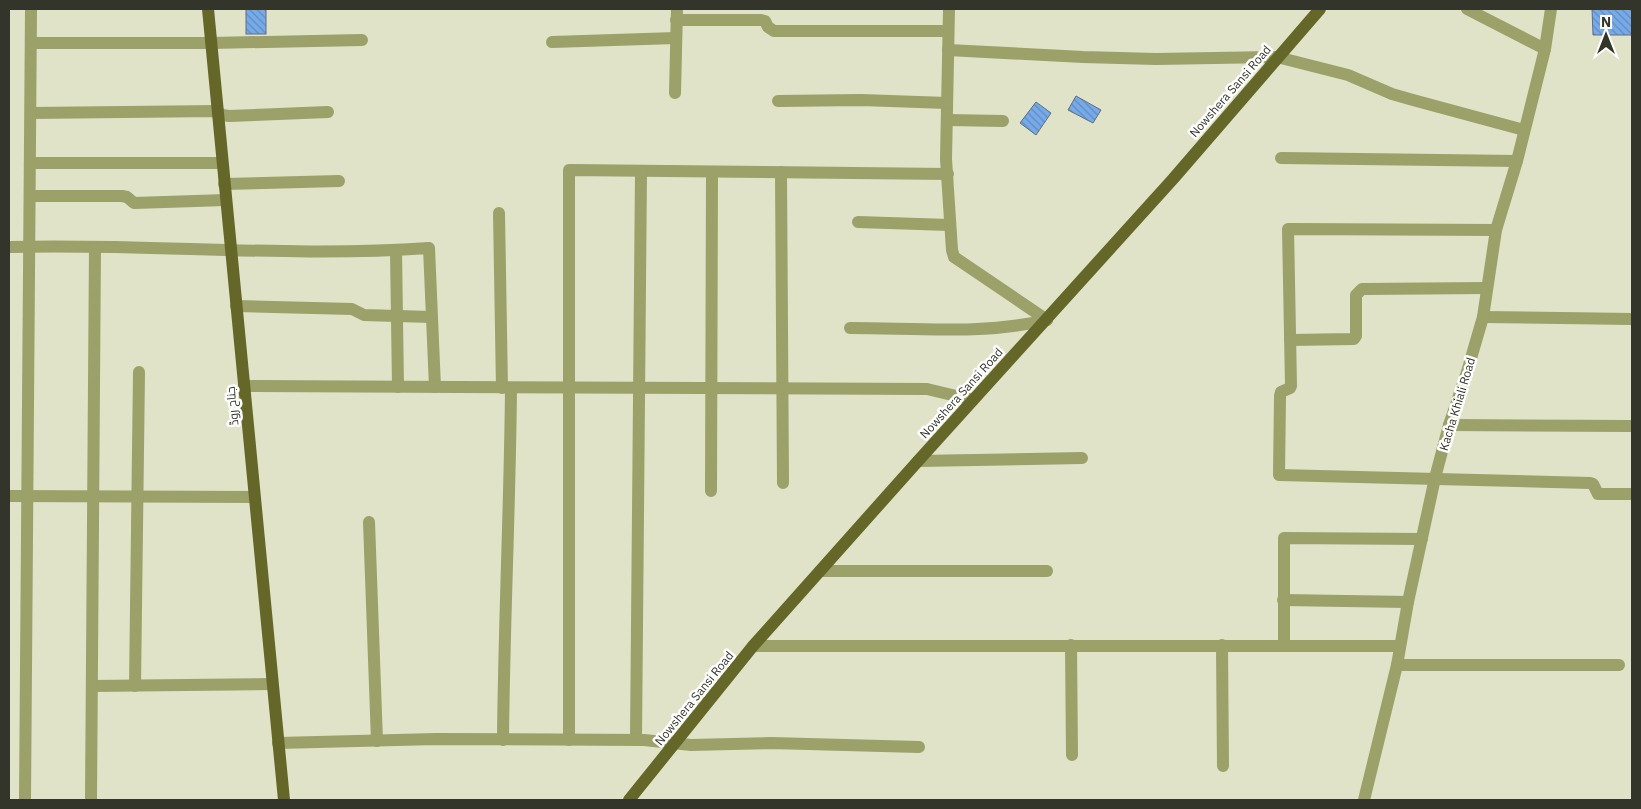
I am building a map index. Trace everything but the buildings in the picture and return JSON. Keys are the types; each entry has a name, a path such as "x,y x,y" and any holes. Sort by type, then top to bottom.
{"main road":[{"name":"جناح روڈ","path":"208,9 284,800"},
{"name":"Nowshera Sansi Road","path":"629,800 754,646 918,460 1047,320 1179,172 1320,9"}],"street":[{"path":"25,800 31,9"},
{"path":"949,9 947,103 949,225 954,257 1047,320"},
{"path":"1467,9 1545,48"},
{"name":"Kacha Khiali Road","path":"1364,800 1396,665 1435,478 1449,425 1483,316 1496,230 1517,161 1545,48 1551,9"},
{"path":"675,93 676,14 761,20 765,21 768,27 774,31 948,31"},
{"path":"552,42 676,38"},
{"path":"31,43 211,43 362,40"},
{"path":"948,50 1138,58 1277,57 1348,75 1399,96 1524,130"},
{"path":"778,101 861,100 947,103"},
{"path":"31,113 217,111 222,115 229,116 328,112"},
{"path":"947,120 1003,121"},
{"path":"1281,158 1517,161"},
{"path":"30,164 222,164"},
{"path":"569,740 569,170 948,174"},
{"path":"636,740 641,171"},
{"path":"711,491 712,172"},
{"path":"781,172 783,483"},
{"path":"224,184 339,181"},
{"path":"30,196 122,196 127,197 134,203 226,200"},
{"path":"499,213 510,469 505,591 503,740"},
{"path":"858,222 949,225"},
{"path":"1496,230 1288,228 1291,386 1281,392 1280,396 1279,475 1590,483 1593,484 1598,494 1632,494"},
{"path":"91,800 95,246"},
{"path":"9,247 95,246 230,250 396,250 429,248 435,387"},
{"path":"396,250 398,387"},
{"path":"1290,340 1354,339 1356,336 1356,295 1362,289 1487,288"},
{"path":"236,306 352,309 364,315 431,317"},
{"path":"1483,316 1632,319"},
{"path":"850,328 991,328 1047,320"},
{"path":"135,686 139,372"},
{"path":"244,386 927,389 973,400"},
{"path":"1449,425 1632,426"},
{"path":"918,460 1082,458"},
{"path":"9,496 254,497"},
{"path":"369,522 377,741"},
{"path":"1284,645 1284,538 1422,539"},
{"path":"820,572 1047,571"},
{"path":"1283,600 1408,602"},
{"path":"1222,645 1223,766"},
{"path":"754,646 1399,646"},
{"path":"1071,646 1072,755"},
{"path":"1396,665 1619,665"},
{"path":"92,686 272,684"},
{"path":"278,743 436,739 636,740 691,745 770,743 919,746"}]}
